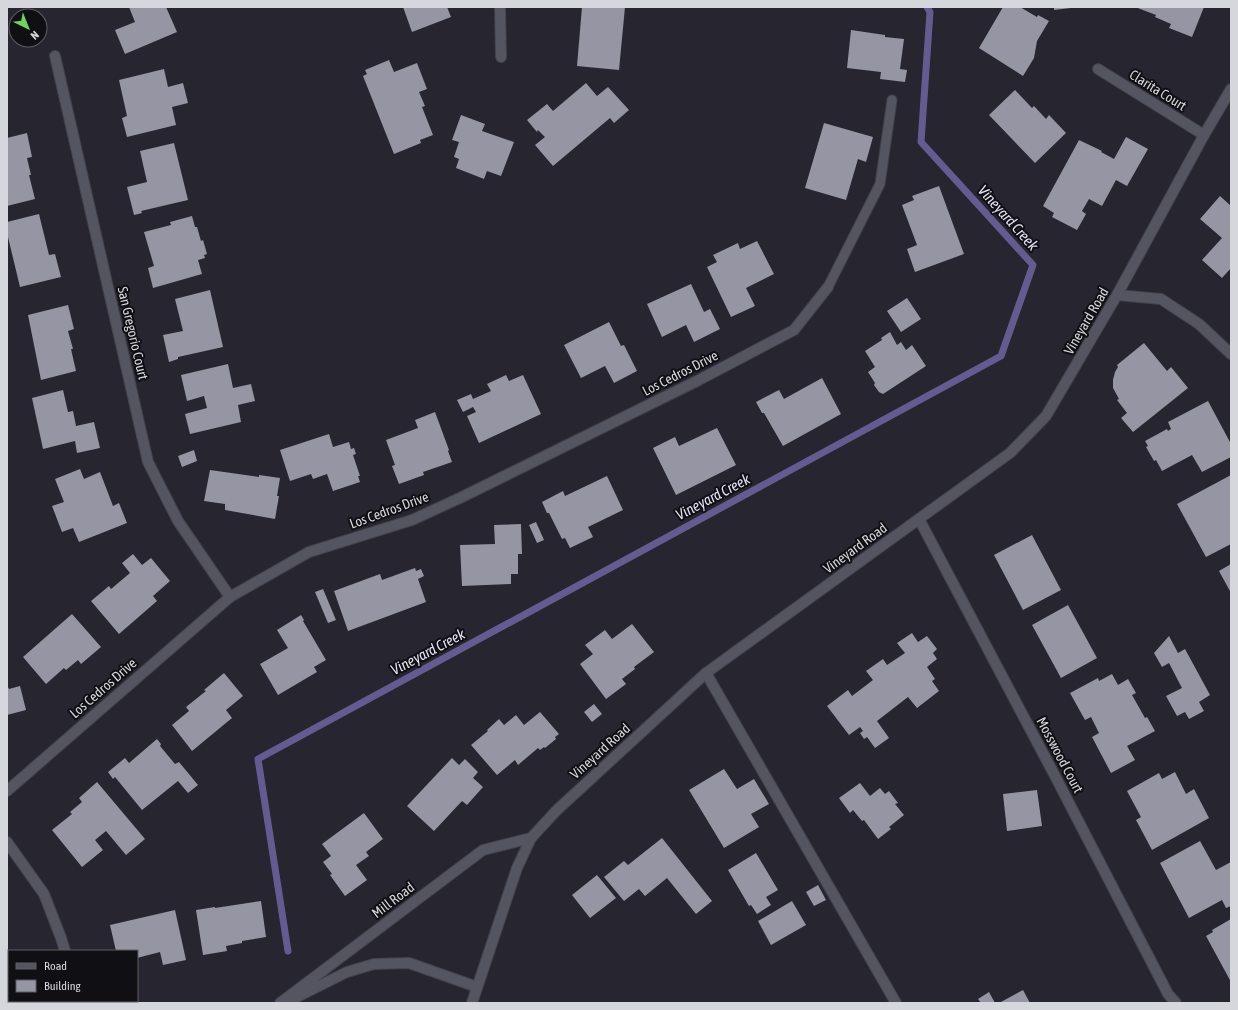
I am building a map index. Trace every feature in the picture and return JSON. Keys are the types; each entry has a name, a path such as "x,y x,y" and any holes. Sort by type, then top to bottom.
{"street":[{"path":"500,7 501,58"},
{"name":"San Gregorio Court","path":"55,56 148,462 178,521 230,597"},
{"name":"Clarita Court","path":"1098,69 1204,135"},
{"name":"Vineyard Road","path":"472,1003 517,868 531,838 557,810 706,673 1010,453 1046,416 1117,295 1204,135 1231,89"},
{"name":"Los Cedros Drive","path":"7,790 230,597 309,552 412,520 462,497 711,374 794,330 828,287"},
{"path":"1117,295 1160,299 1199,324 1231,354"},
{"name":"Mosswood Court","path":"919,519 1168,994 1176,1003"},
{"path":"706,673 896,1003"},
{"name":"Mill Road","path":"280,1003 483,850 531,838"},
{"path":"7,842 44,894 65,950"},
{"path":"286,1003 347,972 374,964 409,963 477,987"}],"lane":[{"path":"828,287 880,184 892,100"}],"building":[{"path":"129,7 166,7 177,32 125,54 115,30 135,22"},
{"path":"403,7 447,7 451,17 412,32"},
{"path":"582,7 625,7 619,70 577,66"},
{"path":"1003,7 1020,7 1037,17 1038,15 1049,21 1037,41 1034,58 1023,76 979,48"},
{"path":"1054,7 1071,7 1071,8 1054,10"},
{"path":"1135,7 1204,7 1192,37 1169,28 1171,24 1155,17 1156,15"},
{"path":"851,30 885,35 885,37 904,39 900,69 907,70 905,82 880,79 881,72 847,68"},
{"path":"389,60 394,72 417,63 427,89 419,92 425,106 422,107 433,135 420,140 421,143 394,154 363,76 367,74 365,70"},
{"path":"164,69 168,87 183,83 188,103 172,107 176,125 127,137 122,118 127,116 119,80"},
{"path":"586,83 597,96 608,87 629,110 614,123 610,118 553,166 535,145 545,137 538,130 537,132 527,120 547,104 553,111"},
{"path":"1015,90 1032,108 1034,106 1046,119 1049,115 1066,133 1035,163 989,115"},
{"path":"461,115 485,124 482,131 514,142 501,176 487,171 484,179 456,168 459,159 454,157 459,142 452,140"},
{"path":"824,123 873,137 866,162 858,159 846,200 805,188"},
{"path":"27,133 32,157 27,158 31,175 29,175 35,199 7,206 7,138"},
{"path":"1126,137 1148,149 1127,186 1116,180 1102,206 1089,199 1082,211 1086,214 1077,230 1052,217 1054,213 1043,206 1079,140 1102,151 1101,152 1114,159"},
{"path":"174,143 188,200 141,211 142,213 134,215 127,187 147,182 140,151"},
{"path":"939,186 964,254 915,272 907,249 917,245 902,205 914,200 912,196"},
{"path":"1220,196 1231,206 1231,268 1222,278 1202,260 1222,238 1200,219"},
{"path":"39,214 49,255 55,254 61,277 20,287 7,233 7,222"},
{"path":"192,216 201,241 203,240 207,254 204,255 205,258 198,260 202,274 153,288 148,268 154,266 144,232 171,225 170,222"},
{"path":"757,241 774,274 746,288 755,306 731,317 707,267 717,262 713,255 738,243 740,249"},
{"path":"691,284 704,312 710,309 720,329 694,342 686,325 662,337 647,304"},
{"path":"210,290 223,347 178,357 178,359 169,362 163,335 183,331 175,299"},
{"path":"907,298 921,319 901,332 887,311"},
{"path":"68,305 74,329 68,331 73,349 71,349 76,371 41,380 28,315"},
{"path":"609,322 621,346 624,345 637,371 614,383 605,366 581,378 564,345"},
{"path":"890,332 897,345 901,342 906,350 912,345 926,366 883,394 879,392 874,385 875,383 868,372 875,367 865,351 882,340 881,338"},
{"path":"1144,343 1167,371 1171,367 1188,388 1133,432 1121,418 1127,413 1117,400 1119,399 1113,388 1113,380 1118,367 1117,365"},
{"path":"228,364 233,388 251,384 255,401 238,405 241,422 190,434 185,414 207,408 204,396 187,401 181,375"},
{"path":"506,375 509,381 523,375 541,414 479,443 467,416 476,412 473,407 463,412 457,400 471,394 473,399 491,391 487,384"},
{"path":"822,378 841,414 783,446 756,402 779,390 784,399"},
{"path":"63,390 68,412 73,411 76,426 94,422 100,448 77,453 75,441 43,449 32,398"},
{"path":"1208,401 1231,444 1231,457 1202,472 1192,455 1162,471 1146,447 1148,446 1145,441 1167,429 1168,431 1171,429 1168,422"},
{"path":"435,412 452,462 423,472 424,475 399,484 392,466 395,465 386,440 418,428 415,420"},
{"path":"717,428 736,465 676,495 653,448 675,437 679,446"},
{"path":"329,434 333,447 349,442 351,449 354,448 356,454 353,455 360,476 358,476 360,482 333,491 327,474 313,479 311,474 290,481 280,450"},
{"path":"194,450 197,461 182,467 178,456"},
{"path":"80,469 84,479 100,472 113,506 119,503 127,523 79,542 73,528 62,532 52,506 64,502 55,479"},
{"path":"210,470 259,477 259,475 280,478 275,519 225,510 225,504 204,501"},
{"path":"1231,475 1231,544 1206,557 1177,504"},
{"path":"607,476 623,510 588,527 593,537 570,548 565,538 562,539 542,502 563,491 565,496"},
{"path":"536,522 544,540 537,543 529,525"},
{"path":"521,524 522,554 518,554 518,574 511,574 511,584 462,586 460,545 495,544 494,525"},
{"path":"1032,535 1061,590 1023,610 994,555"},
{"path":"133,554 142,565 151,558 170,581 153,596 157,601 119,634 91,601 109,586 111,589 130,573 122,563"},
{"path":"1231,564 1231,593 1219,571"},
{"path":"415,568 416,571 421,569 424,576 418,579 426,602 348,631 334,591 380,574 382,580"},
{"path":"323,589 336,620 328,623 315,592"},
{"path":"1068,605 1097,658 1061,678 1032,625"},
{"path":"72,614 101,647 81,664 78,660 66,670 64,668 46,684 23,657"},
{"path":"301,615 326,660 314,667 317,672 278,695 260,664 288,648 277,630"},
{"path":"632,624 654,652 634,667 635,669 622,679 626,684 606,699 580,664 593,654 585,645 605,630 612,639"},
{"path":"912,633 918,642 927,636 937,649 933,653 937,659 927,667 935,679 932,681 939,691 917,708 908,697 877,721 889,738 875,748 867,737 864,739 860,733 863,731 860,727 849,735 827,706 848,690 852,696 873,680 866,671 883,659 887,665 905,653 897,643"},
{"path":"1169,636 1178,653 1185,649 1210,695 1199,702 1204,711 1189,719 1185,712 1177,716 1166,696 1182,688 1169,663 1162,667 1154,653"},
{"path":"224,673 243,696 226,710 232,718 192,751 172,725 189,711 186,707 206,691 204,690"},
{"path":"1112,674 1118,685 1128,679 1136,693 1132,695 1145,718 1147,717 1155,731 1127,746 1135,760 1111,773 1092,737 1099,733 1091,717 1085,720 1070,693 1098,678 1099,681"},
{"path":"7,685 9,689 20,686 26,710 7,715"},
{"path":"594,704 602,714 592,722 584,712"},
{"path":"540,712 559,734 555,737 556,739 545,748 544,747 540,750 538,748 518,765 515,760 497,775 471,745 488,731 487,730 499,719 504,725 516,715 524,725"},
{"path":"157,739 161,744 160,746 175,764 179,762 198,785 188,793 178,781 142,810 115,777 113,779 108,772 125,758 129,763"},
{"path":"452,758 459,765 465,759 478,772 473,778 483,787 467,805 462,801 434,831 407,806"},
{"path":"724,769 737,789 754,779 769,804 751,814 759,827 724,848 689,790"},
{"path":"1175,772 1186,794 1194,789 1209,818 1152,850 1136,820 1141,817 1127,791 1159,773 1162,779"},
{"path":"97,782 145,839 126,855 106,831 95,840 103,850 82,867 52,830 72,814 70,812 82,802 79,798"},
{"path":"860,783 870,796 880,788 885,794 889,791 898,803 895,804 904,815 889,827 891,829 878,839 864,820 862,821 853,810 850,813 839,798"},
{"path":"1037,790 1042,826 1007,831 1003,794"},
{"path":"364,813 383,839 366,852 369,856 356,865 367,880 345,896 323,862 331,856 322,844"},
{"path":"662,838 712,901 696,914 667,878 645,896 639,889 624,901 604,877 624,861 628,865"},
{"path":"1200,841 1216,870 1231,862 1231,906 1226,908 1222,900 1189,918 1160,863"},
{"path":"756,853 778,890 766,897 771,905 757,914 751,905 749,906 728,870"},
{"path":"597,875 616,898 590,918 572,895"},
{"path":"818,885 826,900 814,906 806,892"},
{"path":"261,901 266,937 242,941 242,943 226,946 227,951 203,955 196,910"},
{"path":"792,901 806,925 771,945 758,921"},
{"path":"175,910 186,960 163,965 160,952 138,958 138,950 116,950 110,925"},
{"path":"1231,919 1231,982 1206,936 1213,932 1212,930"},
{"path":"7,958 8,958 8,994"},
{"path":"1023,990 1030,1003 999,1003"},
{"path":"989,992 995,1003 981,1003 978,999"}],"waterway":[{"name":"Vineyard Creek","path":"288,951 258,759 1001,356 1033,265 921,142 930,12 927,7"}]}
